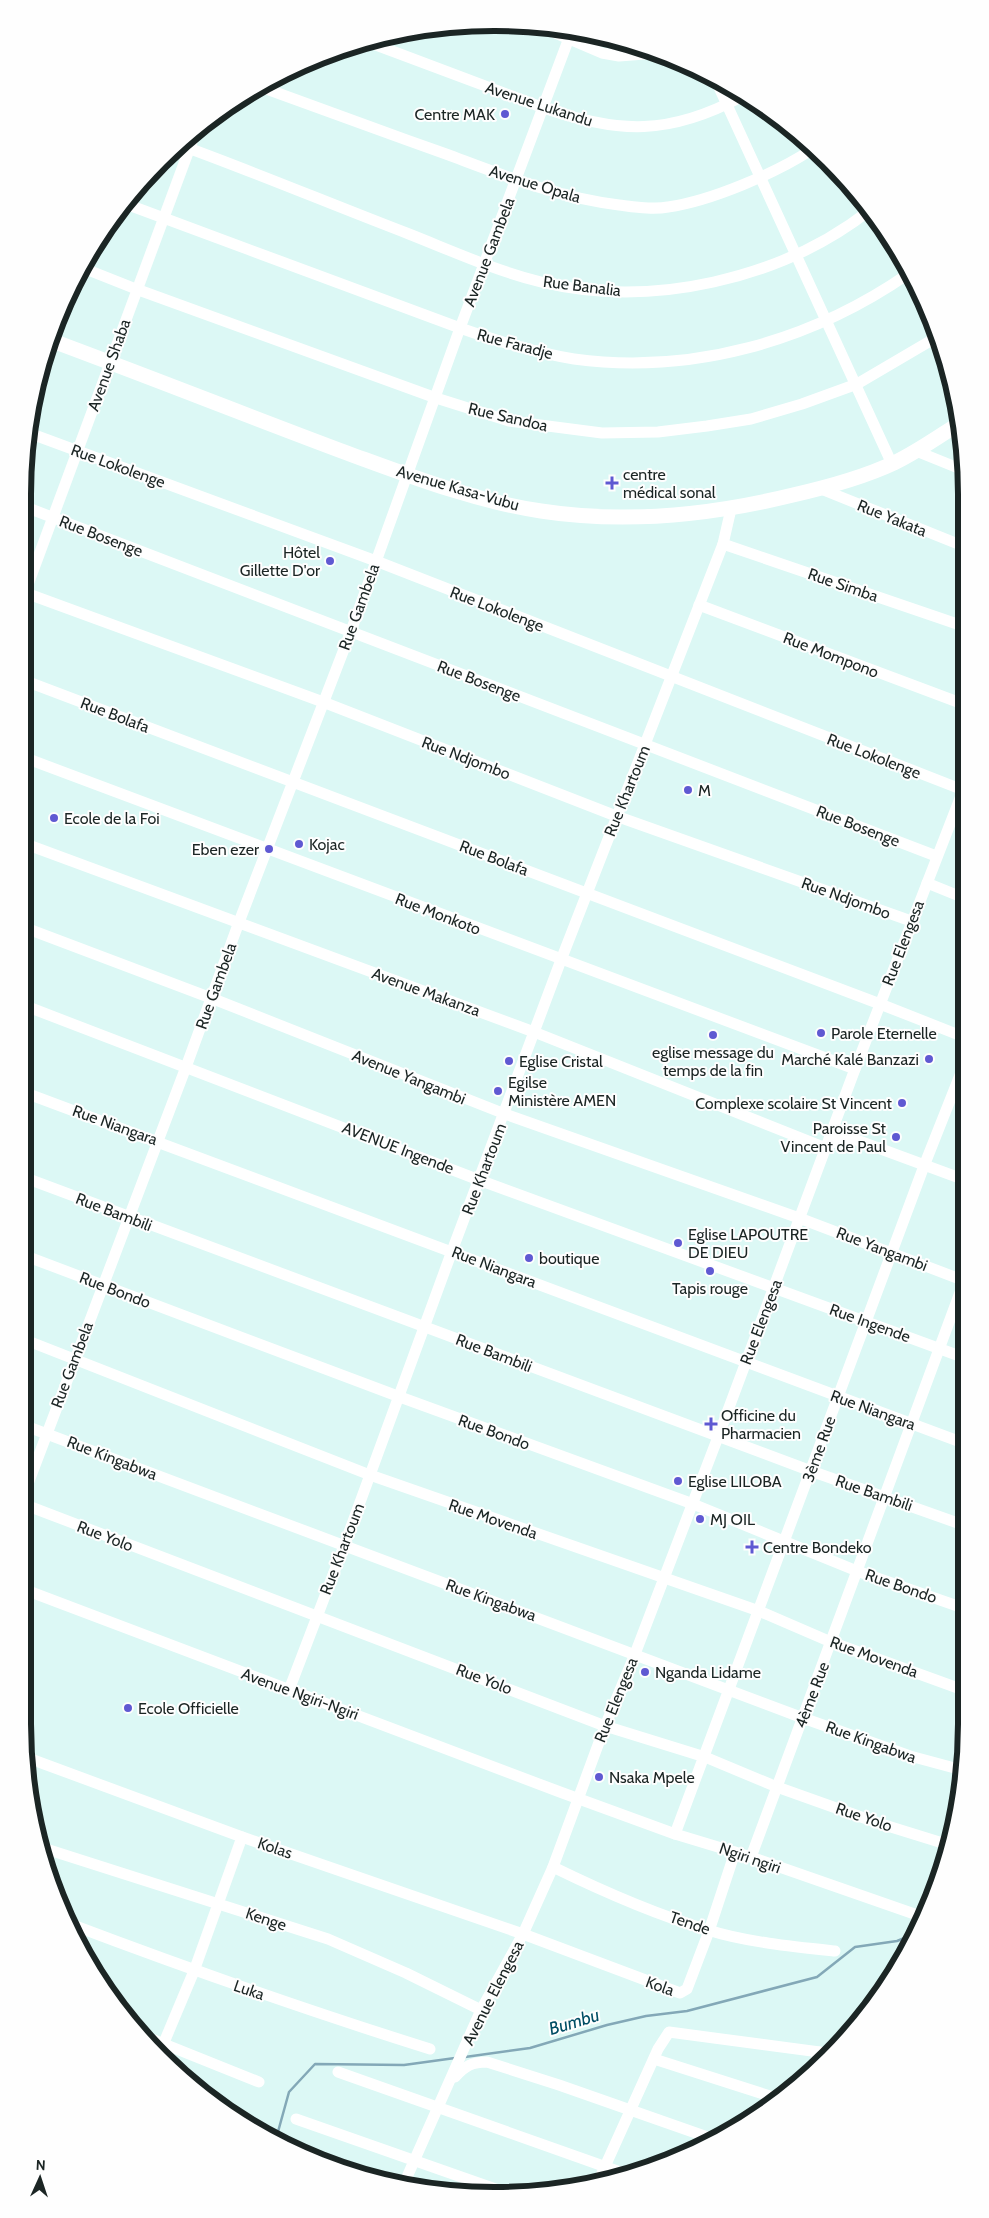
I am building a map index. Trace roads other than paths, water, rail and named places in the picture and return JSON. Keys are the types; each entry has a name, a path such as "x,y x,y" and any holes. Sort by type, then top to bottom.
{"main road":[{"name":"Avenue Kasa-Vubu","path":"57,343 408,475 475,497 541,511 617,518 668,516 732,509 821,489 860,477 892,464 953,428"}],"street":[{"name":"Avenue Gambela","path":"408,475 460,328 544,108 569,37"},
{"path":"578,39 602,53 619,56 638,55"},
{"name":"Avenue Lukandu","path":"379,46 544,108 574,118 608,125 639,128 667,126 699,116 736,99"},
{"name":"Avenue Opala","path":"269,90 545,191 597,202 635,207 667,208 695,201 761,177 789,164 807,153"},
{"path":"720,90 825,322 856,384 892,464"},
{"name":"Rue Banalia","path":"187,148 485,264 541,282 567,287 641,291 678,288 724,280 762,270 833,236 864,214"},
{"name":"Avenue Shaba","path":"31,574 163,218 184,151"},
{"name":"Rue Faradje","path":"132,206 495,340 573,358 627,363 690,359 744,350 784,338 825,322 903,277"},
{"name":"Rue Sandoa","path":"89,270 436,398 509,420 583,431 632,433 707,426 750,419 802,404 856,384 931,341"},
{"name":"Rue Lokolenge","path":"35,435 376,561 672,678 958,787"},
{"path":"916,451 957,468"},
{"name":"Rue Gambela","path":"31,1473 351,631 408,475"},
{"name":"Rue Yakata","path":"821,489 958,544"},
{"name":"Rue Bosenge","path":"31,509 936,856"},
{"name":"Rue Khartoum","path":"289,1690 400,1398 452,1251 505,1114 561,960 616,816 672,678 722,544 732,509"},
{"name":"Rue Simba","path":"722,544 958,624"},
{"name":"Rue Ndjombo","path":"31,598 323,702 616,816 911,921"},
{"name":"Rue Mompono","path":"699,606 958,702"},
{"name":"Rue Bolafa","path":"31,683 880,1004 958,1036"},
{"name":"Rue Monkoto","path":"31,760 855,1069"},
{"name":"Rue Elengesa","path":"578,1798 664,1579 855,1069 958,801"},
{"name":"Avenue Makanza","path":"31,846 534,1032 826,1148"},
{"path":"927,883 958,896"},
{"name":"Avenue Yangambi","path":"31,930 211,998 505,1114 799,1218"},
{"name":"AVENUE Ingende","path":"31,1008 479,1180 774,1288"},
{"name":"3ème Rue","path":"675,1834 924,1166 958,1080"},
{"name":"Rue Niangara","path":"31,1095 158,1141 958,1441"},
{"path":"826,1148 839,1137 851,1138 958,1178"},
{"name":"Rue Bambili","path":"31,1180 718,1437 958,1523"},
{"name":"Rue Yangambi","path":"799,1218 958,1277"},
{"name":"Rue Bondo","path":"31,1258 400,1398 692,1504 856,1571 958,1606"},
{"name":"Rue Ingende","path":"774,1288 958,1355"},
{"name":"4ème Rue","path":"751,1857 883,1496 958,1298"},
{"name":"Rue Movenda","path":"31,1342 370,1475 759,1611 831,1642 958,1688"},
{"name":"Rue Kingabwa","path":"31,1428 730,1689 803,1718 910,1756 956,1768"},
{"name":"Rue Yolo","path":"31,1507 605,1726 705,1757 777,1787 878,1823 942,1843"},
{"name":"Avenue Ngiri-Ngiri","path":"31,1593 578,1798"},
{"name":"Kolas","path":"33,1760 242,1837 524,1934"},
{"name":"Ngiri ngiri","path":"578,1798 675,1834 751,1857 916,1915"},
{"name":"Avenue Elengesa","path":"406,2178 481,2010 524,1934 553,1867 578,1798"},
{"path":"163,2046 194,1971 242,1837"},
{"name":"Kenge","path":"49,1850 328,1939 406,1973 481,2010"},
{"name":"Kola","path":"524,1934 680,1993 687,1989 709,1931 734,1852"},
{"name":"Tende","path":"553,1867 709,1931 791,1946 835,1951"},
{"name":"Luka","path":"79,1927 194,1971 312,2012 430,2049"},
{"path":"601,2174 666,2034 671,2031 821,2052"},
{"path":"165,2049 259,2082"},
{"path":"654,2060 770,2096"},
{"path":"449,2083 467,2066 476,2062 487,2062 705,2136"},
{"path":"338,2072 616,2170"},
{"path":"296,2119 489,2187"}],"waterway":[{"name":"Bumbu","path":"465,2057 530,2048 607,2025 646,2016 687,2011 817,1977 855,1947 897,1941 905,1938"},
{"name":"Bumbu","path":"278,2133 289,2092 315,2064 404,2065 455,2058"}],"place":[{"name":"Centre MAK","path":"505,114"},
{"name":"centre médical sonal","path":"612,483"},
{"name":"Hôtel Gillette D'or","path":"330,561"},
{"name":"M","path":"688,790"},
{"name":"Ecole de la Foi","path":"54,818"},
{"name":"Kojac","path":"299,844"},
{"name":"Eben ezer","path":"269,849"},
{"name":"Parole Eternelle","path":"821,1033"},
{"name":"eglise message du temps de la fin","path":"713,1035"},
{"name":"Marché Kalé Banzazi","path":"929,1059"},
{"name":"Eglise Cristal","path":"509,1061"},
{"name":"Egilse Ministère AMEN","path":"498,1091"},
{"name":"Complexe scolaire St Vincent","path":"902,1103"},
{"name":"Paroisse St Vincent de Paul","path":"896,1137"},
{"name":"Eglise LAPOUTRE DE DIEU","path":"678,1243"},
{"name":"boutique","path":"529,1258"},
{"name":"Tapis rouge","path":"710,1271"},
{"name":"Officine du Pharmacien","path":"711,1424"},
{"name":"Eglise LILOBA","path":"678,1481"},
{"name":"MJ OIL","path":"700,1519"},
{"name":"Centre Bondeko","path":"752,1547"},
{"name":"Nganda Lidame","path":"645,1672"},
{"name":"Ecole Officielle","path":"128,1708"},
{"name":"Nsaka Mpele","path":"599,1777"}]}
